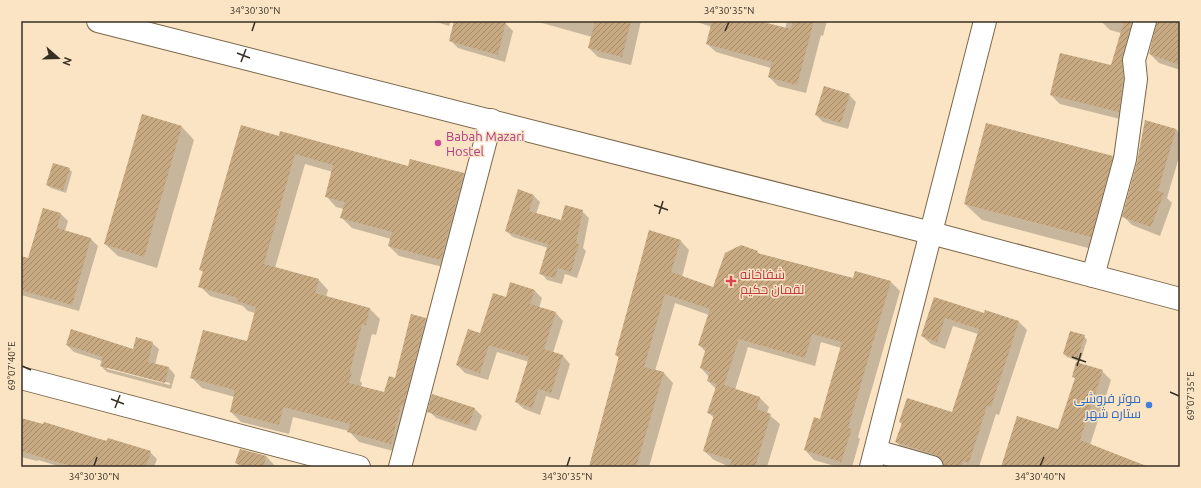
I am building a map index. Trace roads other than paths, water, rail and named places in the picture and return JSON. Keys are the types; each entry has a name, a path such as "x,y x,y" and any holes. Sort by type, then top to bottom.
{"street":[{"path":"98,21 932,233 1180,299"},
{"path":"932,467 874,459 985,21"},
{"path":"1093,276 1125,159 1136,79 1134,60 1145,21"},
{"path":"400,467 491,120"},
{"path":"21,378 359,467"}],"place":[{"name":"Babah Mazari Hostel","path":"438,143"},
{"name":"شفاخانه لقمان حکیم","path":"731,281"},
{"name":"موتر فروشی ستاره شهر","path":"1149,405"}]}
